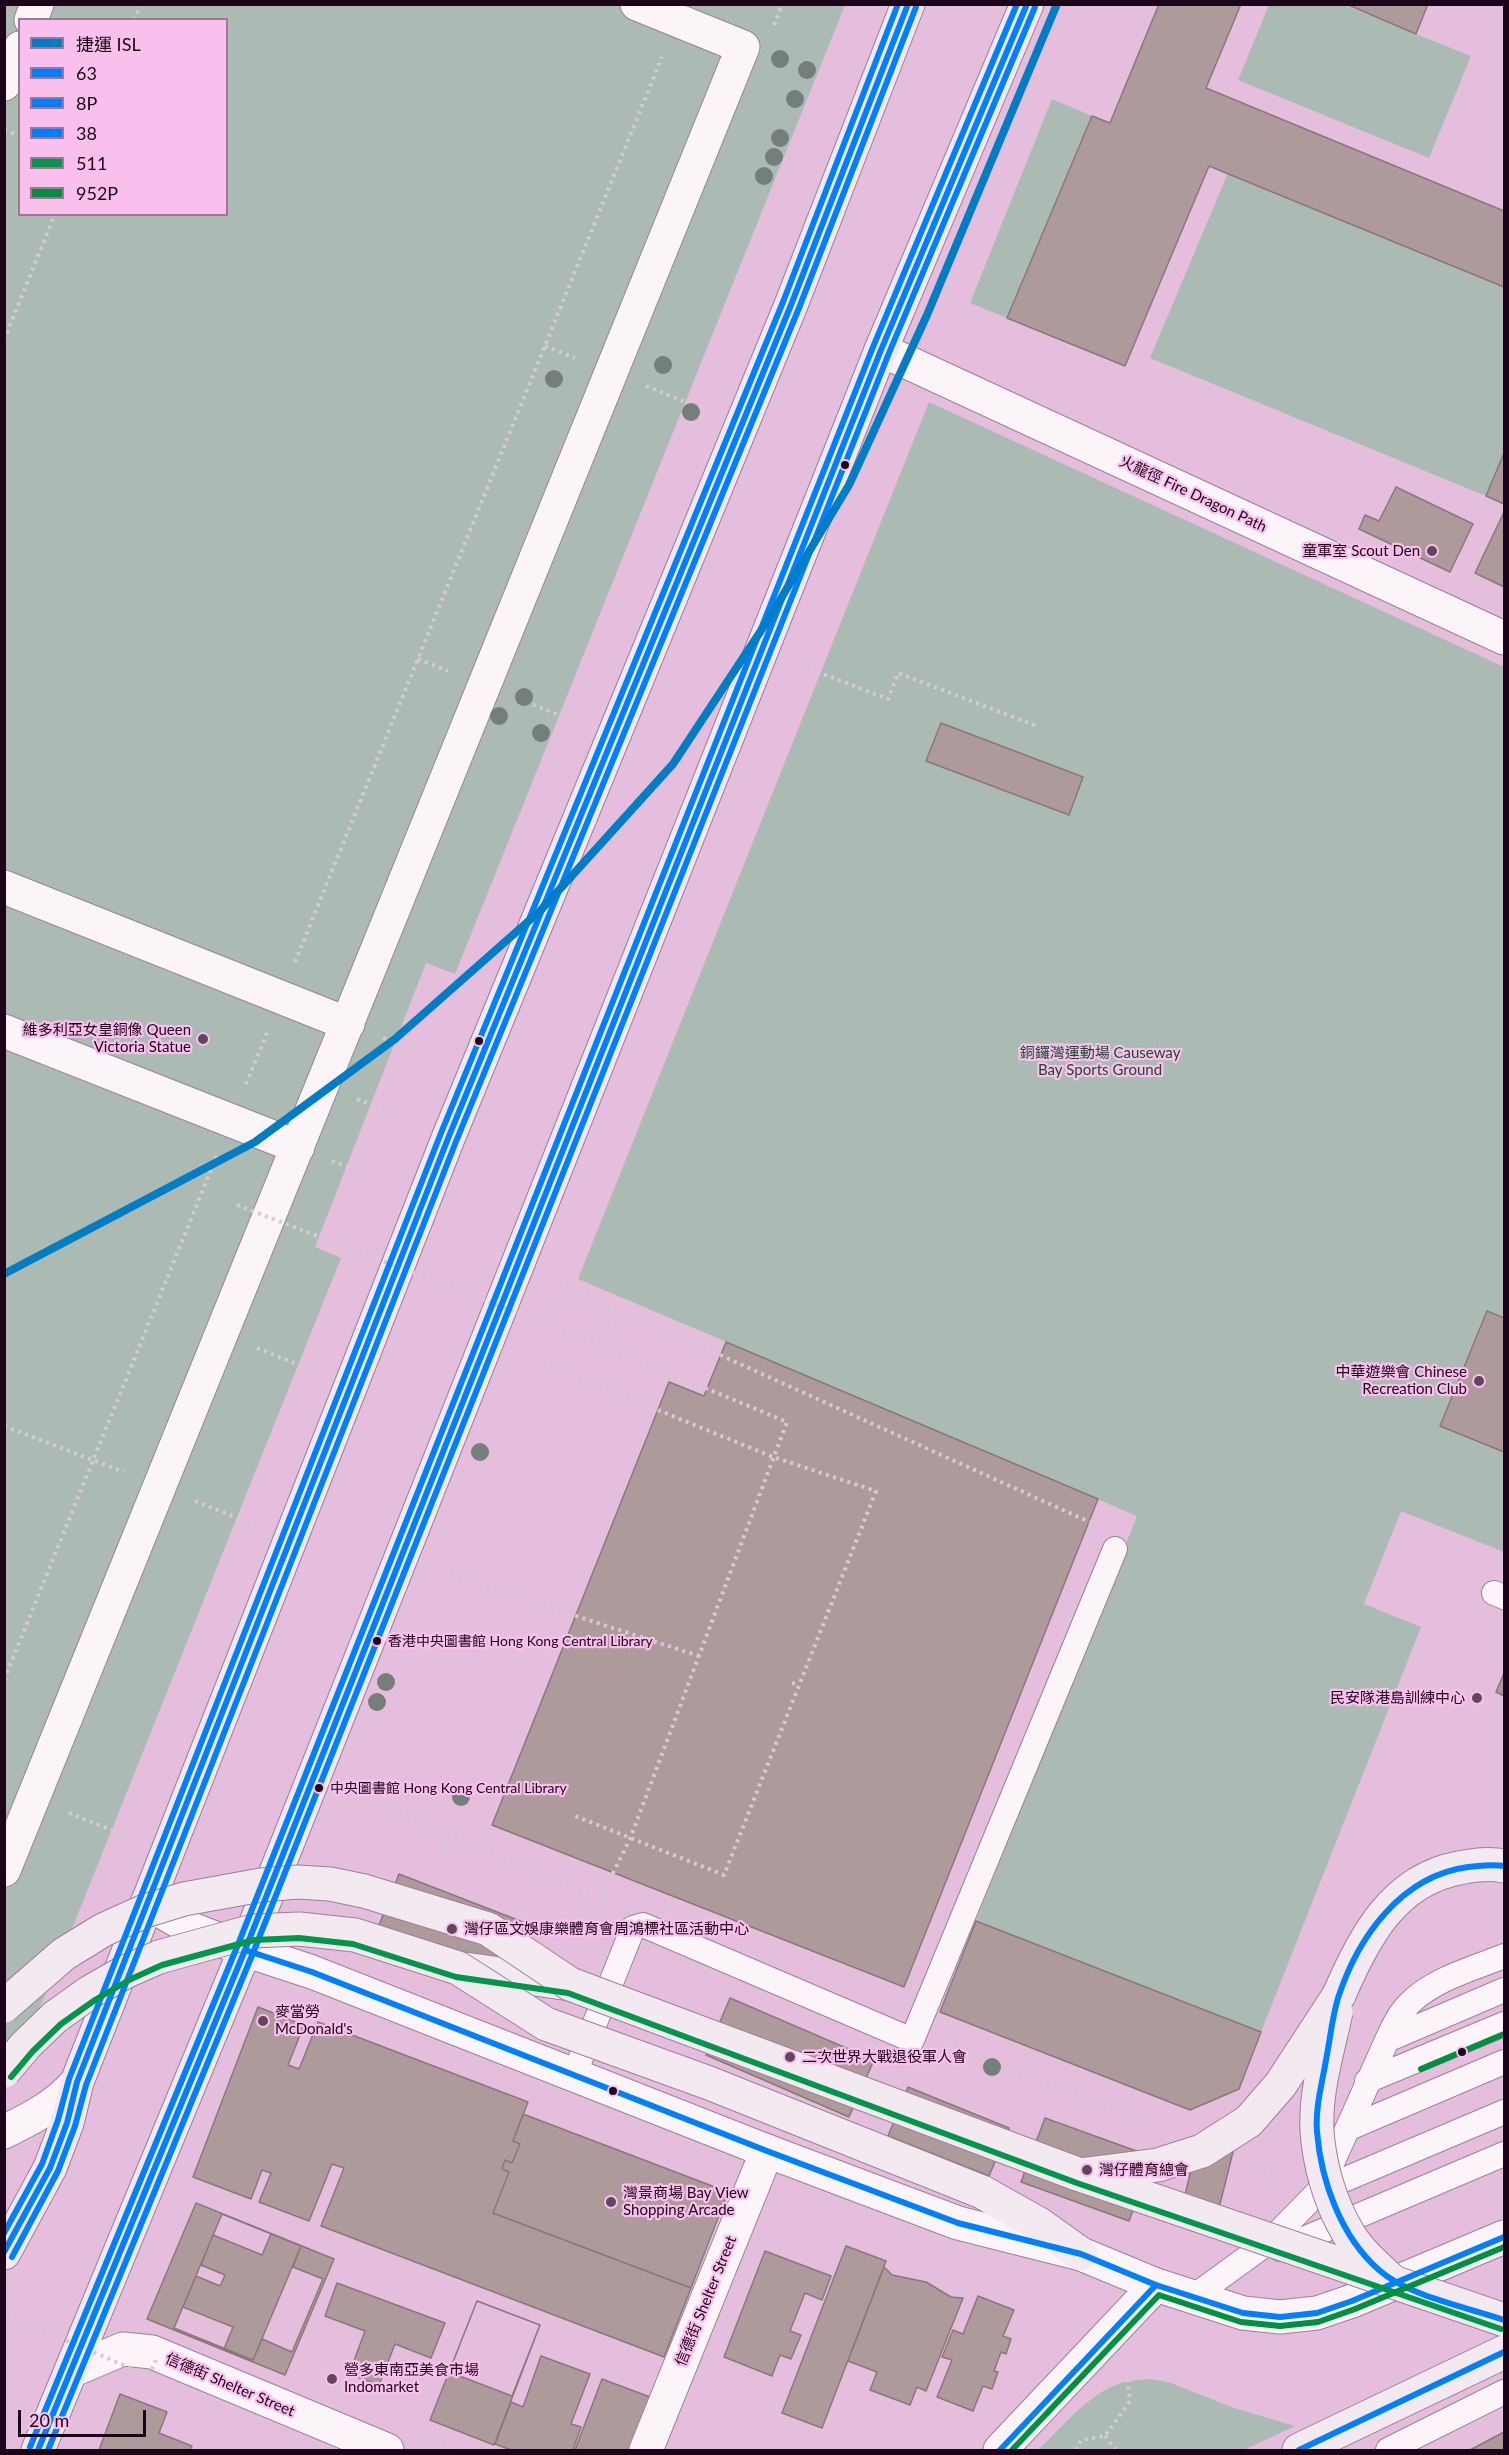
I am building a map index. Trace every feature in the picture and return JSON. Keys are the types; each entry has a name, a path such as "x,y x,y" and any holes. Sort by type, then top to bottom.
{"main road":[{"path":"4,2253 50,2168 67,2123 77,2082 445,1147 791,305 908,4"},
{"path":"38,2451 245,1950 882,350 1027,4"},
{"path":"1080,2175 1158,2165 1202,2151 1248,2121 1281,2084 1339,1995 1351,1967 1383,1912 1398,1897 1433,1875 1468,1866 1504,1866"},
{"path":"4,2006 64,1954 103,1930 145,1911 226,1890 298,1882 330,1884 364,1891 488,1929 570,1984"},
{"path":"4,2072 26,2045 55,2017 90,1992 125,1972 159,1957 253,1931 300,1929 355,1935 458,1968 570,1984 1080,2175 1504,2320"},
{"path":"458,1968 546,2024 709,2084 982,2192 1039,2224 1081,2254"},
{"path":"1339,1995 1320,2096 1317,2129 1320,2158 1327,2183 1347,2232 1367,2257 1394,2283"},
{"path":"1299,2451 1504,2352"}],"street":[{"path":"4,1870 743,47 637,4"},
{"path":"4,84 18,52"},
{"name":"火龍徑 Fire Dragon Path","path":"882,350 1504,638"},
{"path":"4,887 348,1024"},
{"path":"4,1030 298,1147"},
{"path":"147,1903 192,1929 245,1950 312,1972 767,2151 958,2223 1081,2254 1156,2285 1243,2313 1280,2317 1317,2313 1352,2301 1504,2237"},
{"path":"4,2132 46,2110 62,2098 77,2082"},
{"name":"信德街 Shelter Street","path":"646,2451 767,2151"},
{"path":"1000,2451 1156,2285"},
{"name":"信德街 Shelter Street","path":"71,2371 123,2349 152,2352 387,2451"}],"lane":[{"path":"574,2075 633,1928 643,1925 912,2040 1115,1549"},
{"path":"1192,2297 1270,2241 1320,2190 1367,2081 1396,2021 1409,2004 1432,1987 1504,1956"},
{"path":"1387,2040 1504,1990"},
{"path":"1367,2081 1504,2024"},
{"path":"1347,2129 1504,2062"},
{"path":"1320,2190 1504,2112"},
{"path":"1228,2271 1504,2154"},
{"path":"1388,2451 1504,2392"}],"path":[{"path":"4,1680 677,20"},
{"path":"4,340 54,216"},
{"path":"810,669 888,699 898,673 1039,727"},
{"path":"237,1205 604,1346 787,1422 630,1839 594,1911 584,1907"},
{"path":"563,1284 1097,1526"},
{"path":"557,1297 615,1324 604,1346"},
{"path":"533,1359 773,1457 876,1491 724,1875 575,1816"},
{"path":"447,1574 699,1656"},
{"path":"792,1683 799,1686"},
{"path":"314,1777 619,1906"},
{"path":"446,1833 438,1851 448,1855"},
{"path":"4,2314 149,2376 156,2360"},
{"path":"1076,2451 1081,2440 1105,2436 1130,2401 1126,2371"},
{"path":"1105,2436 1116,2451"}],"green space":[{"path":"5,5 845,5 455,974 426,963 315,1247 341,1258 45,1996 5,2080"},
{"path":"1269,5 1344,5 1471,56 1429,158 1238,80"},
{"path":"1052,99 1092,116 1007,318 970,303"},
{"path":"1228,173 1504,287 1504,453 1486,496 1150,358"},
{"name":"銅鑼灣運動場 Causeway Bay Sports Ground","path":"929,402 1504,667 1504,1552 1401,1511 1364,1604 1421,1627 1261,2032 976,1921 1137,1516 578,1279"},
{"path":"1150,2379 1171,2383 1234,2408 1295,2426 1244,2450 1038,2450 1080,2408 1099,2394 1119,2384"}],"building":[{"path":"1159,4 1241,4 1206,88 1504,211 1504,287 1209,166 1125,366 1007,318 1092,116 1110,123"},
{"path":"1346,4 1428,4 1416,34"},
{"path":"1504,453 1504,504 1486,496"},
{"name":"童軍室 Scout Den","path":"1396,487 1473,524 1450,572 1359,529 1365,515 1379,521"},
{"path":"1504,512 1504,587 1475,573"},
{"path":"941,723 1083,777 1069,815 926,761"},
{"path":"1487,1311 1504,1318 1504,1452 1440,1426"},
{"name":"香港中央圖書館 Hong Kong Central Library","path":"726,1342 1098,1499 904,1987 492,1825 669,1382 704,1396"},
{"path":"1504,1673 1504,1696 1496,1692"},
{"name":"灣仔區文娛康樂體育會周鴻標社區活動中心","path":"399,1874 528,1924 504,1983 376,1933"},
{"path":"976,1921 1261,2032 1239,2089 1190,2110 940,2012"},
{"name":"二次世界大戰退役軍人會","path":"730,1998 874,2060 849,2117 706,2055"},
{"path":"258,2007 304,2025 288,2065 299,2069 318,2022 528,2102 513,2141 520,2144 512,2163 505,2160 502,2169 509,2172 493,2213 691,2288 664,2357 321,2226 344,2168 332,2164 309,2221 259,2202 271,2173 262,2170 251,2199 193,2177"},
{"path":"908,2087 1009,2128 989,2176 888,2136"},
{"name":"灣景商場 Bay View Shopping Arcade","path":"523,2114 728,2192 691,2288 493,2213 509,2172 502,2169 505,2160 512,2163 520,2144 513,2141"},
{"name":"灣仔體育總會","path":"1045,2118 1153,2157 1129,2221 1021,2182"},
{"path":"1198,2140 1234,2148 1218,2212 1183,2204"},
{"path":"196,2203 334,2259 285,2375 147,2319"},
{"path":"222,2214 301,2246 293,2267 323,2279 292,2352 262,2339 253,2360 174,2328"},
{"path":"271,2234 301,2246 253,2360 224,2349 233,2327 183,2307 196,2276 220,2286 225,2275 201,2265 213,2235 262,2255"},
{"path":"846,2246 886,2261 822,2428 782,2413"},
{"path":"765,2251 831,2276 822,2300 805,2293 790,2331 801,2335 791,2359 780,2355 772,2376 724,2357"},
{"path":"884,2267 892,2275 926,2282 951,2297 963,2298 926,2391 917,2387 910,2405 870,2390 877,2372 848,2361"},
{"path":"337,2283 445,2323 431,2358 395,2344 379,2385 349,2374 365,2331 325,2316"},
{"path":"978,2296 1014,2310 1003,2336 1011,2339 1006,2354 1001,2352 994,2371 998,2372 992,2389 983,2386 973,2411 937,2397 952,2360 942,2357 953,2330 963,2334"},
{"path":"477,2301 540,2325 512,2396 449,2372"},
{"path":"477,2301 540,2325 494,2445 430,2420"},
{"path":"541,2356 590,2374 571,2424 581,2427 573,2450 511,2450 495,2444 511,2402 523,2407"},
{"path":"602,2379 650,2397 629,2450 575,2450"},
{"path":"120,2394 167,2412 159,2433 192,2446 190,2450 99,2450"},
{"path":"1504,2432 1504,2450 1470,2450"}],"metro line":[{"name":"ISL","path":"4,1274 255,1142 395,1039 540,911 673,764 768,620 849,485 927,315 1057,4"}],"transit line":[{"name":"38","path":"4,2233 42,2164 58,2120 69,2079 441,1133 783,302 898,4"},
{"name":"63","path":"4,2252 50,2168 67,2123 77,2082 449,1136 791,305 908,4"},
{"name":"38","path":"30,2447 237,1947 873,347 1017,4"},
{"name":"63","path":"38,2450 245,1950 881,350 1027,4"},
{"name":"8P","path":"12,2257 58,2171 75,2126 86,2085 457,1139 799,308 916,7"},
{"name":"8P","path":"48,2450 253,1953 889,353 1035,7"},
{"name":"63","path":"1504,1866 1468,1867 1444,1873 1422,1883 1403,1896 1370,1932 1357,1953 1338,1998 1317,2114 1319,2151 1328,2188 1344,2225 1366,2257 1379,2270 1405,2287 1438,2300 1504,2320"},
{"name":"511","path":"11,2077 33,2051 61,2024 129,1980 162,1965 254,1940 299,1938 353,1944 456,1977 568,1993 1077,2183 1501,2329"},
{"name":"63","path":"245,1950 312,1972 767,2151 958,2223 1081,2254 1156,2285 1243,2313 1280,2317 1317,2313 1352,2301 1504,2237"},
{"name":"952P","path":"1421,2069 1504,2034"},
{"name":"952P","path":"1012,2450 1159,2295 1241,2322 1280,2326 1318,2322 1504,2247"},
{"name":"63","path":"1000,2450 1156,2285"},
{"name":"63","path":"1299,2450 1504,2352"}],"place":[{"name":"童軍室 Scout Den","path":"1432,551"},
{"name":"維多利亞女皇銅像 Queen Victoria Statue","path":"203,1039"},
{"name":"中華遊樂會 Chinese Recreation Club","path":"1479,1381"},
{"name":"香港中央圖書館 Hong Kong Central Library","path":"377,1641"},
{"name":"民安隊港島訓練中心","path":"1477,1698"},
{"name":"中央圖書館 Hong Kong Central Library","path":"319,1788"},
{"name":"灣仔區文娛康樂體育會周鴻標社區活動中心","path":"452,1929"},
{"name":"麥當勞 McDonald's","path":"263,2021"},
{"name":"二次世界大戰退役軍人會","path":"790,2057"},
{"name":"灣仔體育總會","path":"1087,2170"},
{"name":"灣景商場 Bay View Shopping Arcade","path":"611,2202"},
{"name":"營多東南亞美食市場 Indomarket","path":"332,2379"}]}
